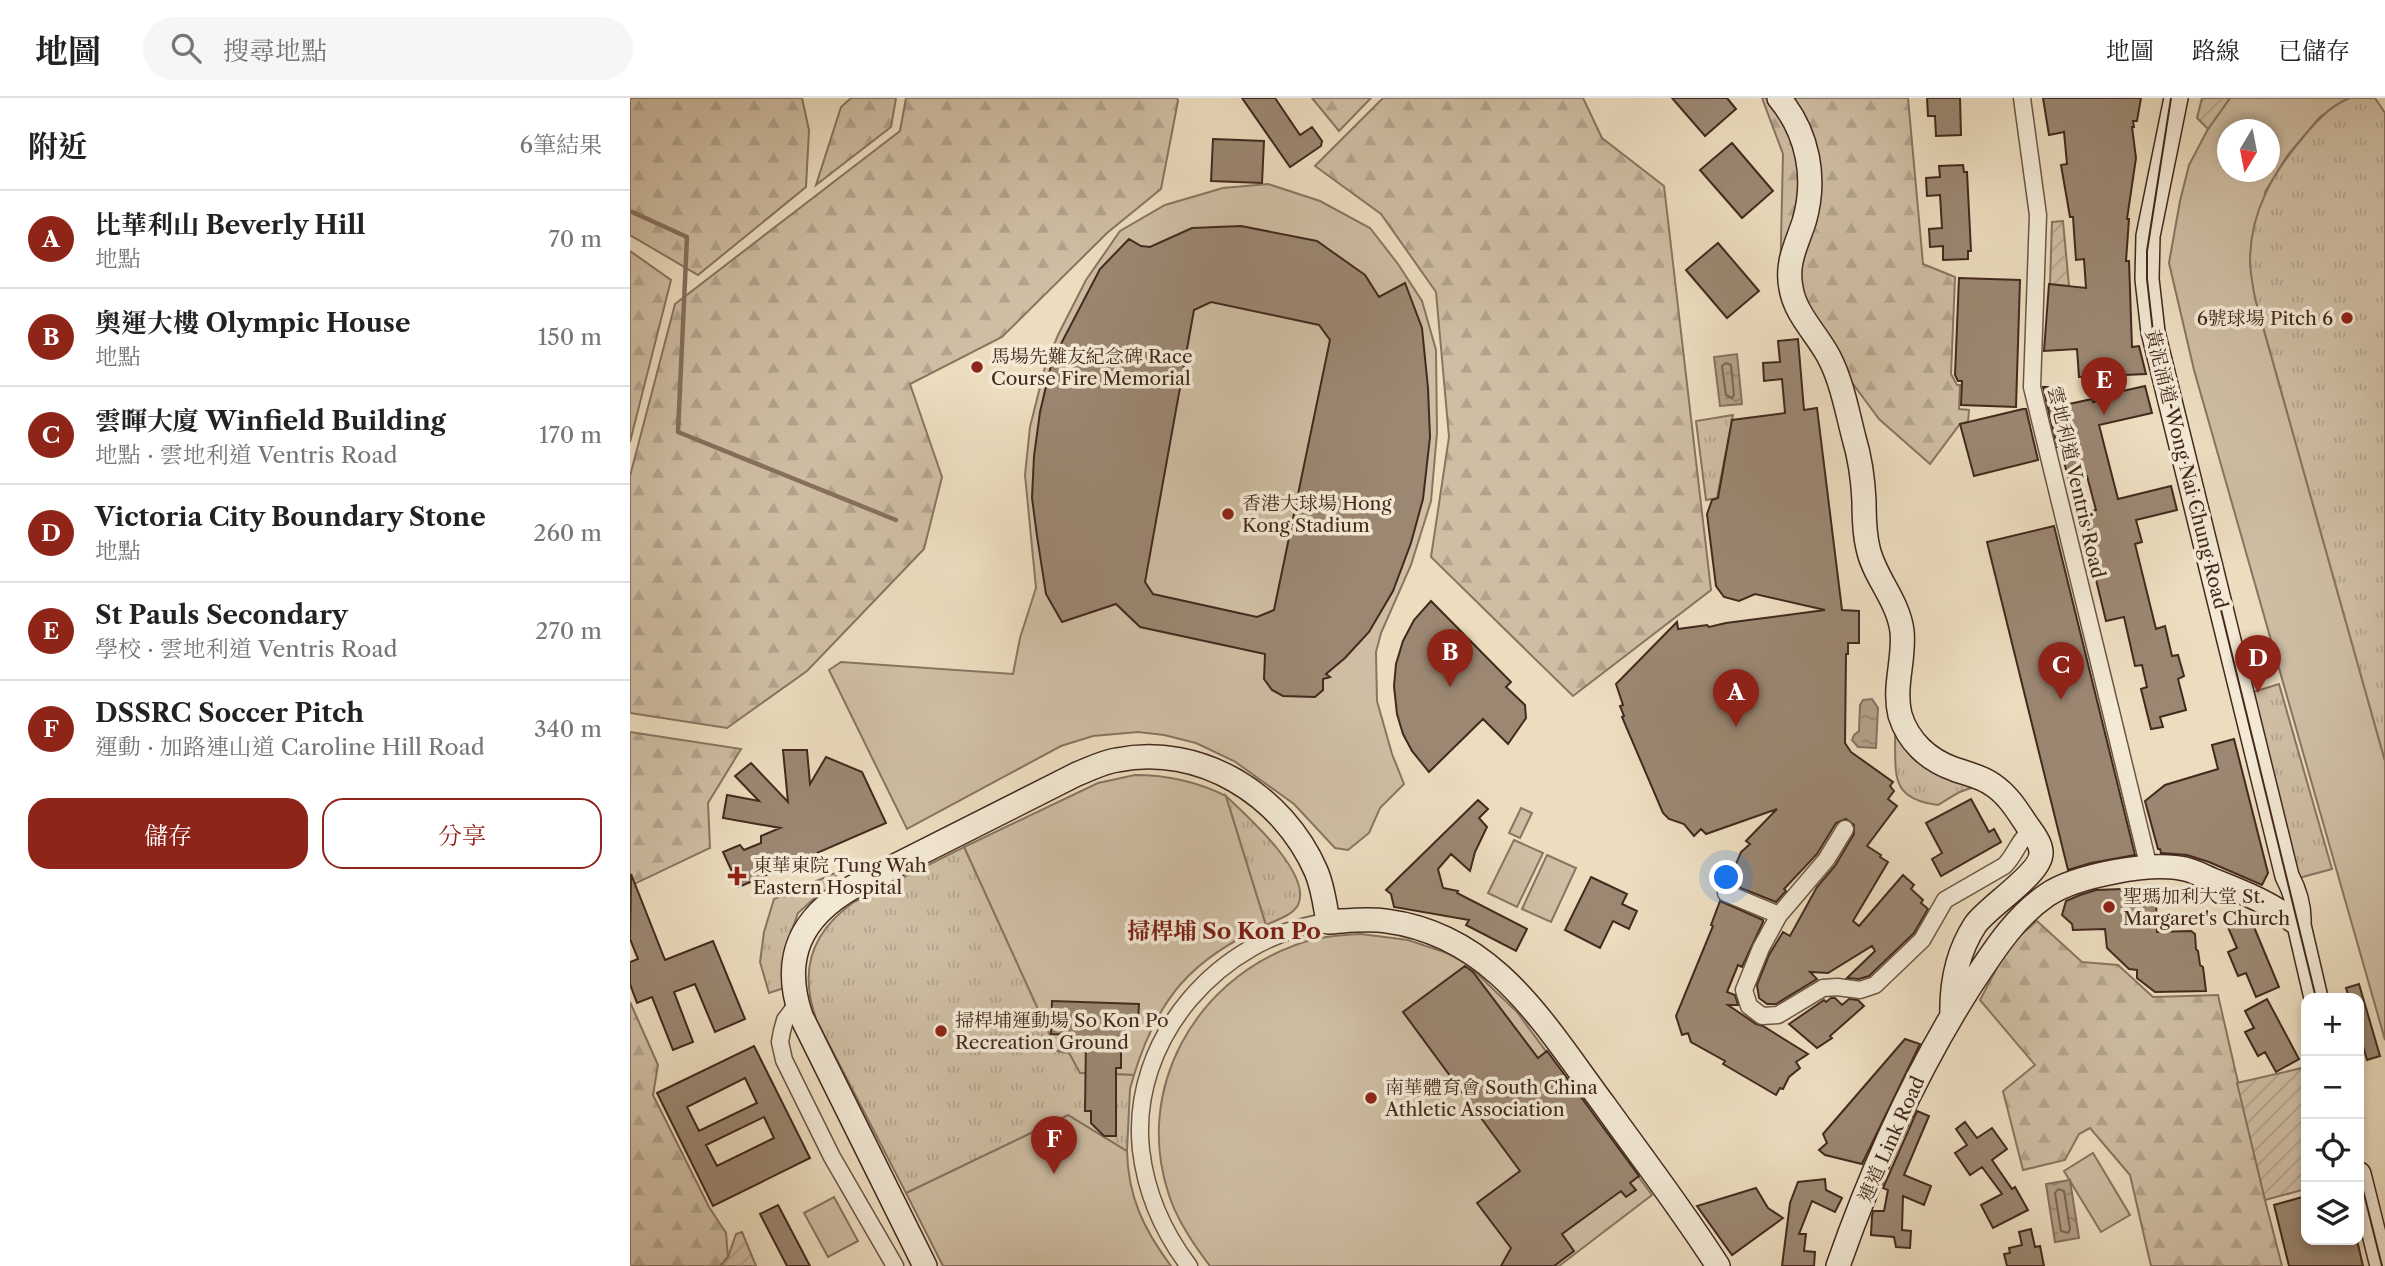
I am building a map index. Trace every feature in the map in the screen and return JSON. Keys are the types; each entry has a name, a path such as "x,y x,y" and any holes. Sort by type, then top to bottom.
{"street":[{"path":"1779,98 1799,130 1810,168 1806,212 1790,261 1791,292 1838,376 1860,465 1868,549 1877,574 1895,608 1902,632 1897,700 1908,733 1917,746 1936,761 1993,785 2010,799 2040,848 2039,863 2032,872 1988,909 1966,941 1953,977 1952,1016"},
{"name":"雲地利道 Ventris Road","path":"2022,98 2038,215 2032,387 2149,868"},
{"name":"黃泥涌道 Wong Nai Chung Road","path":"2176,99 2148,236 2147,279 2152,332 2287,876 2300,912 2299,925 2315,993"},
{"path":"925,1266 806,1028 797,1004 793,982 796,954 807,926 824,906 853,887 1056,784 1095,767 1125,758 1175,760 1209,767 1242,785 1262,800 1293,831 1305,849 1317,873 1328,922"},
{"path":"1845,830 1826,860 1779,915 1761,948 1744,990 1754,1012 1770,1017 1786,1012 1823,988 1860,990 1875,985 1922,940 1945,900 2004,866 2012,859 2023,836 2031,831"},
{"name":"連道 Link Road","path":"1838,1266 1868,1185 1910,1090 1952,1016 2014,923 2047,895 2074,881 2106,873 2149,868 2185,869 2267,904 2299,925"},
{"path":"2267,904 2280,892 2287,876"},
{"path":"1726,893 1779,915"},
{"path":"1189,1266 1159,1217 1142,1157 1142,1110 1155,1056 1191,997 1237,957 1276,936 1307,925 1363,919 1411,926 1439,935 1489,963 1534,1010 1659,1180 1718,1266"},
{"path":"797,1004 785,1020 782,1031 780,1042 784,1060 832,1157 895,1266"},
{"path":"2361,1182 2382,1266"}],"green space":[{"path":"630,98 802,98 809,130 806,187 698,275 630,235"},
{"path":"851,98 896,98 891,127 816,185 841,107"},
{"path":"906,98 1177,98 1178,101 1161,189 1107,233 1002,337 910,384 942,477 924,549 807,671 727,728 630,713 630,476 675,304 900,131"},
{"path":"1312,98 1371,98 1339,131"},
{"path":"1383,98 1583,98 1602,138 1664,186 1711,590 1573,696 1431,557 1449,437 1436,292 1381,214 1315,166"},
{"path":"1762,98 1908,98 1923,264 1955,277 1951,374 1957,385 1960,385 1959,409 1969,410 1968,422 1960,424 1930,464 1879,419 1780,285 1783,154"},
{"path":"2202,98 2230,98 2208,129 2197,118"},
{"path":"2230,98 2350,98 2320,117 2280,167 2280,119 2217,119 2217,182 2271,182 2265,192 2255,298 2385,761 2385,1040 2194,370 2169,263 2189,165 2208,129"},
{"path":"2350,98 2375,98 2385,113 2385,761 2255,298 2250,266 2254,225 2272,182 2280,182 2280,168 2283,163 2320,119"},
{"name":"香港大球場 Hong Kong Stadium","path":"1268,184 1320,201 1370,228 1422,301 1436,350 1437,433 1431,501 1411,565 1381,633 1376,652 1377,701 1392,754 1404,784 1380,808 1369,833 1348,850 1335,848 1294,804 1234,761 1196,743 1138,732 1093,736 1061,746 907,829 829,670 841,662 1013,674 1020,638 1036,588 1025,475 1030,427 1045,367 1086,280 1120,231 1165,205 1223,188"},
{"path":"2063,221 2069,286 2050,284 2052,222"},
{"path":"630,251 671,280 630,442"},
{"path":"1733,415 1717,498 1706,500 1696,421"},
{"path":"2279,684 2332,869 2299,878 2253,692"},
{"path":"630,732 741,749 708,803 710,848 630,886"},
{"path":"1895,734 1979,787 1962,791 1938,805 1911,797 1898,782"},
{"path":"1135,775 1182,780 1226,796 1266,925 1218,952 1181,983 1154,1023 1134,1075 1079,1073 1069,1053 1057,1051 964,847 1098,783"},
{"path":"1226,796 1275,846 1296,878 1300,892 1298,905 1288,915 1266,925"},
{"path":"1521,808 1532,813 1520,838 1509,833"},
{"path":"1514,840 1543,853 1517,907 1488,893"},
{"path":"964,847 1057,1051 1069,1053 1080,1073 1134,1075 1130,1089 1127,1151 1068,1115 906,1193 817,1021 811,1003 809,969 812,954 827,926 854,902"},
{"path":"1547,855 1576,868 1551,922 1522,909"},
{"path":"835,873 839,882 818,895 798,913 787,944 782,970 784,988 769,993 760,962 764,932 774,899"},
{"path":"2037,921 2082,962 2118,965 2153,997 2218,995 2282,1266 2151,1266 2130,1175 2090,1128 2079,1134 2065,1160 2023,1170 2003,1091 2035,1065 1980,1000 2009,945"},
{"name":"南華體育會 South China Athletic Association","path":"1361,934 1408,940 1447,953 1466,963 1517,1012 1652,1195 1559,1266 1210,1266 1191,1240 1176,1212 1168,1192 1160,1153 1160,1115 1167,1079 1181,1044 1201,1013 1227,986 1258,963 1310,940"},
{"path":"630,1002 658,1065 653,1095 709,1207 726,1233 728,1257 720,1266 630,1266"},
{"path":"2301,1068 2301,1190 2265,1200 2237,1083"},
{"path":"1068,1115 1127,1151 1130,1183 1139,1212 1171,1266 943,1266 906,1193"},
{"path":"2093,1153 2130,1215 2101,1232 2064,1171"},
{"path":"834,1197 858,1241 828,1257 804,1213"},
{"path":"742,1232 756,1266 720,1266 728,1257 736,1234"}],"water":[{"path":"1737,354 1742,404 1720,406 1714,357"},
{"path":"1872,699 1878,708 1876,748 1858,747 1852,740 1859,731 1860,705 1863,700"},
{"path":"2070,1180 2079,1238 2055,1242 2046,1184"}],"building":[{"path":"1242,98 1275,98 1300,135 1312,127 1322,141 1321,146 1290,167"},
{"path":"1672,98 1727,98 1736,109 1705,136"},
{"path":"1927,98 1960,98 1961,135 1936,136 1935,116 1928,116"},
{"path":"2043,98 2141,98 2137,121 2133,121 2132,127 2136,158 2127,219 2126,261 2129,261 2132,347 2139,346 2146,374 2079,377 2077,349 2044,351 2049,284 2086,288 2084,259 2076,260 2073,217 2070,217 2061,165 2067,164 2064,132 2049,135"},
{"path":"1213,139 1264,141 1262,183 1211,181"},
{"path":"1732,143 1773,191 1742,218 1700,170"},
{"path":"1963,165 1964,172 1967,172 1971,251 1968,251 1968,259 1943,260 1943,246 1930,247 1929,229 1942,228 1940,195 1927,196 1926,178 1940,177 1939,166"},
{"path":"1241,226 1317,241 1365,275 1379,297 1405,283 1422,328 1430,437 1423,499 1411,543 1393,591 1369,632 1326,674 1330,677 1323,679 1323,690 1315,697 1283,696 1272,690 1264,679 1265,654 1140,627 1116,604 1062,622 1046,594 1032,498 1040,412 1052,361 1100,269 1129,239 1141,246 1150,247 1192,228","holes":["1211,302 1319,325 1330,340 1274,610 1257,617 1153,594 1145,582 1194,310"]},
{"path":"1718,243 1759,291 1727,318 1686,270"},
{"path":"1959,278 2020,280 2016,407 1961,405 1962,381 1958,381 1955,375"},
{"path":"1798,339 1804,410 1817,408 1842,610 1859,611 1859,643 1848,643 1846,654 1845,743 1851,752 1893,782 1890,786 1894,791 1888,799 1897,806 1867,846 1888,862 1853,921 1859,926 1903,875 1914,885 1911,889 1928,909 1914,933 1869,976 1847,978 1875,951 1872,946 1828,973 1810,972 1817,979 1776,1004 1767,1004 1759,998 1757,985 1769,955 1783,932 1790,936 1817,887 1835,866 1854,834 1854,825 1846,819 1836,823 1817,854 1784,889 1786,891 1776,902 1728,883 1741,852 1750,844 1746,841 1777,809 1706,834 1701,829 1694,836 1684,824 1669,819 1663,813 1622,717 1624,716 1620,706 1623,705 1616,684 1677,622 1678,629 1707,625 1709,627 1825,610 1755,594 1739,601 1724,597 1716,586 1707,514 1712,500 1718,498 1732,420 1785,413 1782,379 1764,381 1763,363 1780,362 1778,341"},
{"path":"2145,386 2152,413 2099,425 2118,499 2171,486 2177,510 2136,520 2142,542 2135,544 2156,629 2165,626 2172,656 2178,655 2184,676 2178,679 2186,710 2160,717 2163,727 2151,729 2141,689 2147,687 2142,665 2135,666 2124,617 2106,621 2085,534 2089,533 2084,513 2096,510 2087,476 2069,481 2060,446 2057,447 2043,387 2055,387 2060,406 2092,399 2093,402 2114,397 2114,393"},
{"path":"2026,409 2038,460 1974,476 1960,424"},
{"path":"2054,526 2135,855 2068,870 1987,542"},
{"path":"1431,601 1511,682 1506,687 1525,705 1526,718 1508,744 1483,719 1429,772 1412,751 1403,734 1397,714 1394,686 1396,664 1403,641 1414,620"},
{"path":"2234,739 2268,873 2262,885 2187,855 2161,853 2145,801 2165,785 2218,769 2212,745"},
{"name":"東華東院 Tung Wah Eastern Hospital","path":"783,750 807,750 810,784 826,757 862,772 886,823 739,887 723,852 740,845 744,850 761,843 761,836 780,828 723,818 727,795 759,801 735,776 751,763 788,802"},
{"path":"1971,799 1989,832 1994,829 2001,842 1941,876 1932,859 1942,853 1926,823"},
{"path":"1478,800 1488,809 1479,818 1487,827 1475,852 1470,871 1451,854 1438,869 1443,888 1458,891 1457,893 1527,929 1516,951 1466,925 1469,920 1394,907 1391,894 1386,890"},
{"path":"631,874 665,960 713,941 745,1019 715,1032 695,984 674,992 693,1042 673,1050 652,997 637,1003 630,984 630,962 638,959 630,939"},
{"path":"1591,877 1627,894 1622,904 1637,911 1629,929 1613,921 1600,948 1565,930"},
{"path":"2148,888 2148,897 2156,897 2157,932 2191,931 2195,934 2206,991 2155,992 2137,978 2137,970 2129,969 2107,948 2105,929 2073,930 2072,924 2062,915 2066,901 2080,895 2096,890"},
{"path":"1720,901 1763,920 1742,967 1738,965 1727,992 1735,995 1738,1005 1728,1005 1808,1054 1796,1062 1800,1068 1789,1077 1783,1089 1780,1088 1776,1095 1691,1042 1688,1033 1682,1035 1676,1016 1713,926 1711,925"},
{"path":"2249,915 2279,987 2256,997 2246,973 2238,976 2228,952 2237,948 2227,925"},
{"path":"1465,966 1473,972 1538,1058 1547,1051 1639,1176 1630,1183 1636,1190 1626,1197 1621,1191 1562,1234 1574,1251 1554,1266 1501,1266 1511,1248 1477,1203 1520,1171 1403,1012"},
{"path":"2359,984 2362,993 2348,993 2346,988"},
{"path":"1835,998 1842,1005 1849,999 1858,1000 1864,1006 1830,1036 1832,1038 1817,1048 1789,1024"},
{"path":"2267,999 2299,1059 2276,1072 2265,1052 2258,1056 2245,1032 2254,1028 2245,1011"},
{"path":"1052,1001 1139,1004 1138,1022 1129,1022 1129,1041 1121,1040 1121,1068 1116,1068 1116,1136 1104,1136 1091,1123 1091,1111 1085,1111 1086,1039 1075,1038 1075,1035 1051,1034"},
{"path":"2364,1001 2380,1056 2367,1060 2364,1050"},
{"path":"1905,1039 1920,1044 1862,1164 1825,1155 1819,1150 1827,1143 1823,1134"},
{"path":"754,1046 810,1158 713,1206 657,1093","holes":["745,1078 757,1103 699,1131 687,1107","764,1117 774,1138 717,1166 706,1145"]},
{"path":"1917,1111 1929,1116 1904,1175 1931,1186 1924,1205 1903,1196 1902,1230 1911,1231 1910,1248 1896,1247 1894,1237 1871,1235 1872,1216 1873,1211 1884,1211 1888,1190 1883,1188"},
{"path":"1965,1122 1977,1138 1992,1128 2007,1149 1992,1160 2012,1189 2015,1187 2028,1210 1993,1228 1981,1205 2002,1194 1982,1167 1970,1175 1955,1153 1967,1145 1956,1129"},
{"path":"1825,1179 1826,1190 1842,1198 1835,1212 1812,1201 1799,1234 1806,1234 1804,1251 1815,1252 1814,1266 1782,1266 1790,1203 1798,1182"},
{"path":"1756,1188 1768,1208 1783,1218 1732,1255 1697,1206"},
{"path":"2301,1197 2301,1245 2358,1245 2363,1266 2289,1266 2274,1205"},
{"path":"778,1205 810,1266 787,1266 760,1214"},
{"path":"2031,1229 2035,1247 2040,1246 2044,1266 2007,1266 2004,1254 2010,1253 2009,1248 2022,1245 2019,1232"}],"waterway":[{"path":"630,211 687,237 678,432 896,520"}],"tram line":[{"path":"2171,98 2147,251 2153,332 2315,993"},
{"path":"2361,1182 2382,1266"}],"place":[{"name":"6號球場 Pitch 6","path":"2347,318"},
{"name":"馬場先難友紀念碑 Race Course Fire Memorial","path":"977,367"},
{"name":"St Pauls Secondary","path":"2104,415"},
{"name":"香港大球場 Hong Kong Stadium","path":"1228,514"},
{"name":"奧運大樓 Olympic House","path":"1450,687"},
{"name":"Victoria City Boundary Stone","path":"2258,693"},
{"name":"雲暉大廈 Winfield Building","path":"2061,700"},
{"name":"比華利山 Beverly Hill","path":"1736,727"},
{"name":"東華東院 Tung Wah Eastern Hospital","path":"737,876"},
{"name":"聖瑪加利大堂 St. Margaret's Church","path":"2109,907"},
{"name":"掃桿埔運動場 So Kon Po Recreation Ground","path":"941,1031"},
{"name":"南華體育會 South China Athletic Association","path":"1371,1098"},
{"name":"DSSRC Soccer Pitch","path":"1054,1174"}],"district":[{"name":"掃桿埔 So Kon Po","path":"1224,931"}]}
